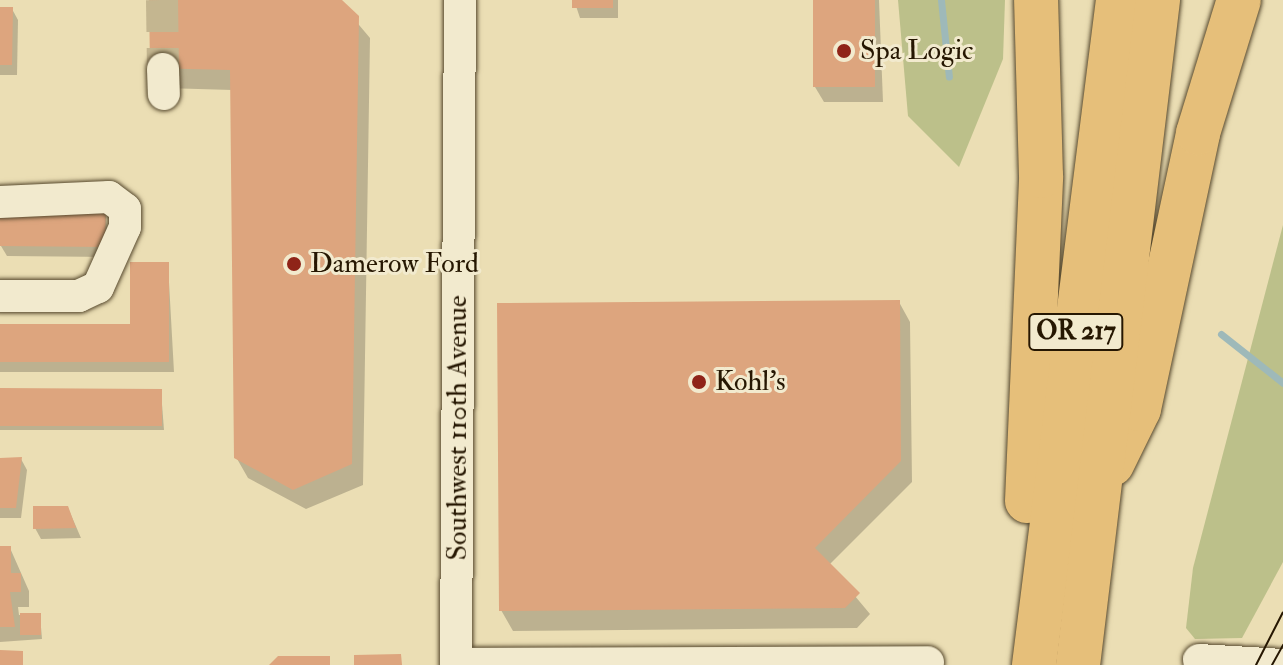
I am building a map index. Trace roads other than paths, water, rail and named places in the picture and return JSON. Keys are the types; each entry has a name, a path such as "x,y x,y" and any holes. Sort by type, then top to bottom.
{"highway":[{"path":"1014,665 1040,236 1036,0"},
{"name":"OR 217","path":"1034,665 1118,0"},
{"name":"OR 217","path":"1078,665 1096,495 1158,0"},
{"path":"1096,495 1139,409 1198,133 1239,0"}],"street":[{"name":"Southwest 110th Avenue","path":"456,664 460,0"},
{"path":"0,202 109,197 125,209 125,227 98,287 79,296 0,296"},
{"path":"1199,660 1283,665"},
{"path":"456,664 928,662"}],"waterway":[{"path":"941,0 949,77"},
{"path":"1221,334 1283,383"}],"tunnel":[{"path":"162,0 163,69"}],"tram line":[{"path":"1256,665 1283,612"},
{"path":"1272,665 1283,645"}],"place":[{"name":"Spa Logic","path":"844,51"},
{"name":"Damerow Ford","path":"294,264"},
{"name":"Kohl's","path":"699,382"}]}
